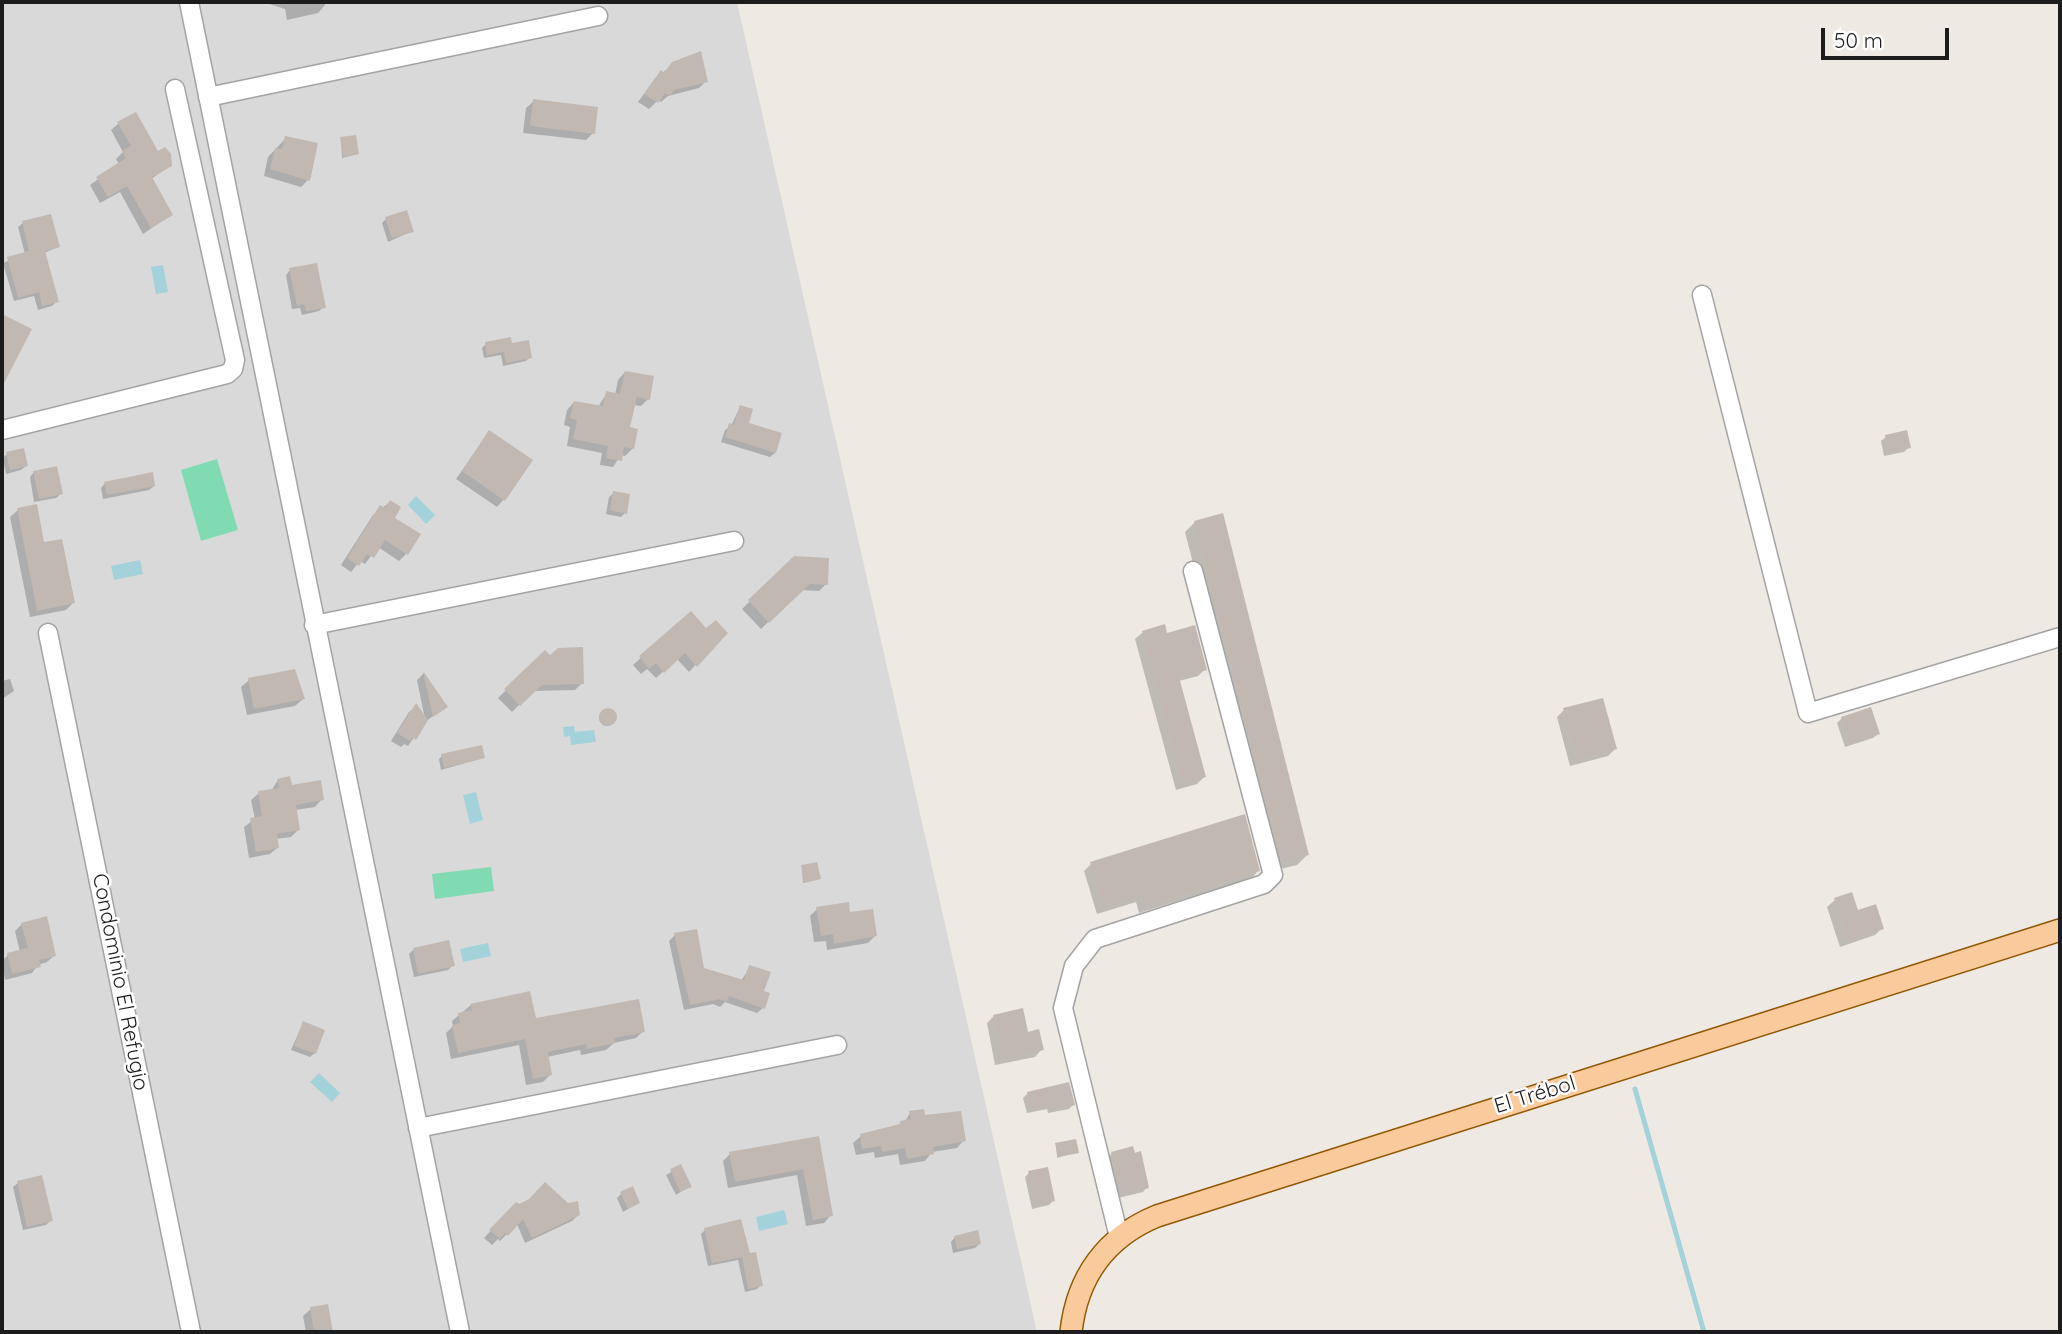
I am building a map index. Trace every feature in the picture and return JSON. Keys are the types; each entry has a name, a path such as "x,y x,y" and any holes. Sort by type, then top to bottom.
{"main road":[{"name":"El Trébol","path":"1071,1332 1076,1300 1082,1283 1098,1258 1119,1237 1138,1224 1220,1193 2060,930"}],"street":[{"path":"189,2 460,1332"},
{"path":"208,97 598,16"},
{"path":"2,430 227,374 233,369 235,360 175,89"},
{"path":"1702,295 1808,713 2060,637"},
{"path":"314,625 734,541"},
{"path":"1119,1237 1063,1008 1074,966 1095,939 1264,884 1273,875 1193,572"},
{"name":"Condominio El Refugio","path":"48,633 191,1332"},
{"path":"418,1128 837,1045"}],"shaded area":[{"path":"2,2 737,2 1037,1332 2,1332"}],"green space":[{"path":"217,459 238,530 201,541 181,470"},
{"path":"491,867 494,891 435,899 432,874"}],"water":[{"path":"163,265 168,292 156,294 151,267"},
{"path":"416,496 435,515 426,524 408,505"},
{"path":"140,560 143,574 114,580 111,566"},
{"path":"574,726 575,732 594,730 596,742 571,745 570,736 564,737 563,727"},
{"path":"476,792 483,820 470,824 463,795"},
{"path":"488,943 491,956 463,962 460,949"},
{"path":"319,1073 340,1093 332,1102 310,1082"},
{"path":"784,1210 788,1224 759,1231 756,1217"}],"building":[{"path":"701,51 708,82 674,90 670,96 665,93 658,103 644,94 661,70 664,73 672,62"},
{"path":"533,99 598,107 595,134 530,126"},
{"path":"136,112 158,151 165,147 171,154 172,166 152,177 173,215 151,228 127,186 108,197 96,177 126,158 122,151 131,146 117,122"},
{"path":"356,135 359,154 343,157 340,137"},
{"path":"285,136 318,143 310,181 270,169 275,148 282,149"},
{"path":"407,210 414,232 392,238 385,217"},
{"path":"51,214 60,247 45,251 59,302 42,306 39,292 18,298 7,257 29,251 22,221"},
{"path":"317,263 326,308 306,311 304,304 297,306 289,268"},
{"path":"2,314 32,329 2,387"},
{"path":"511,337 512,343 529,340 532,358 506,363 504,352 487,355 485,342"},
{"path":"625,371 654,376 650,400 637,397 630,427 638,429 634,449 624,447 622,461 606,458 608,446 573,439 577,420 570,418 574,401 603,406 606,391 620,394"},
{"path":"740,405 753,409 749,423 782,433 776,453 725,437 729,423 734,425"},
{"path":"489,430 533,460 505,501 462,471"},
{"path":"1907,430 1911,448 1889,453 1885,435"},
{"path":"24,448 28,466 10,470 6,452"},
{"path":"57,466 63,494 39,499 33,471"},
{"path":"153,472 155,486 107,495 104,482"},
{"path":"613,491 630,494 627,514 610,510"},
{"path":"390,500 401,507 395,518 421,534 408,555 385,540 374,558 367,554 359,566 347,558 380,505 385,508"},
{"path":"37,504 44,542 62,539 75,603 37,611 17,508"},
{"path":"1223,513 1309,855 1281,862 1194,521"},
{"path":"794,556 829,558 828,585 810,584 769,623 748,600"},
{"path":"691,611 706,628 716,620 728,633 697,667 685,653 664,673 656,663 649,669 639,656"},
{"path":"1165,624 1167,633 1195,625 1207,670 1179,677 1206,777 1183,784 1142,631"},
{"path":"583,647 584,684 542,685 520,706 504,689 545,650 550,655 558,648"},
{"path":"295,669 305,699 254,709 248,678"},
{"path":"423,671 448,707 433,717"},
{"path":"1603,698 1617,749 1577,760 1563,708"},
{"path":"416,703 428,720 416,740 412,737 410,741 397,733"},
{"path":"1871,707 1880,734 1850,744 1841,717"},
{"path":"604,708 612,708 617,717 615,724 604,726 599,721 599,713"},
{"path":"482,745 485,758 444,768 441,754"},
{"path":"290,776 292,785 321,780 324,800 296,805 300,830 277,834 279,848 256,852 250,818 262,816 258,791 279,788 277,779"},
{"path":"1245,814 1260,871 1146,907 1142,896 1104,908 1090,862"},
{"path":"817,862 821,879 804,883 801,865"},
{"path":"1852,892 1858,910 1876,904 1884,929 1848,941 1834,898"},
{"path":"849,902 850,912 873,909 877,936 834,944 833,934 821,936 816,907"},
{"path":"47,916 56,956 39,960 41,967 12,974 7,953 28,948 21,923"},
{"path":"697,929 704,968 744,980 749,965 771,972 764,991 770,993 765,1009 729,996 727,1002 720,999 690,1005 674,933"},
{"path":"449,940 455,966 418,974 413,948"},
{"path":"530,991 536,1018 639,999 645,1032 614,1038 615,1043 587,1049 586,1044 548,1052 552,1075 533,1079 525,1039 458,1053 452,1025 460,1023 458,1013 472,1010 470,1004"},
{"path":"1023,1008 1028,1032 1039,1029 1044,1050 1002,1059 993,1015"},
{"path":"303,1021 325,1030 316,1054 294,1046"},
{"path":"1069,1082 1075,1105 1052,1110 1051,1105 1031,1110 1027,1092"},
{"path":"924,1109 925,1115 961,1111 966,1141 933,1147 934,1154 907,1159 905,1148 882,1152 881,1146 862,1149 860,1134 900,1124 900,1121 911,1119 909,1111"},
{"path":"819,1136 833,1216 813,1220 803,1169 735,1182 729,1152"},
{"path":"1076,1139 1079,1153 1058,1157 1055,1143"},
{"path":"1133,1146 1135,1153 1141,1151 1149,1188 1122,1195 1111,1152"},
{"path":"681,1164 692,1187 680,1192 670,1169"},
{"path":"1048,1167 1055,1201 1036,1206 1028,1171"},
{"path":"42,1175 53,1221 27,1227 17,1181"},
{"path":"545,1182 568,1203 578,1201 580,1215 532,1238 523,1219 508,1236 505,1233 500,1239 489,1230 516,1202 519,1204 529,1199"},
{"path":"633,1186 640,1203 628,1209 620,1192"},
{"path":"741,1219 750,1253 756,1252 763,1286 748,1289 742,1257 712,1263 704,1228"},
{"path":"978,1230 981,1244 957,1249 954,1236"},
{"path":"328,1304 333,1332 314,1332 310,1307"}],"waterway":[{"path":"1635,1089 1704,1332"}]}
